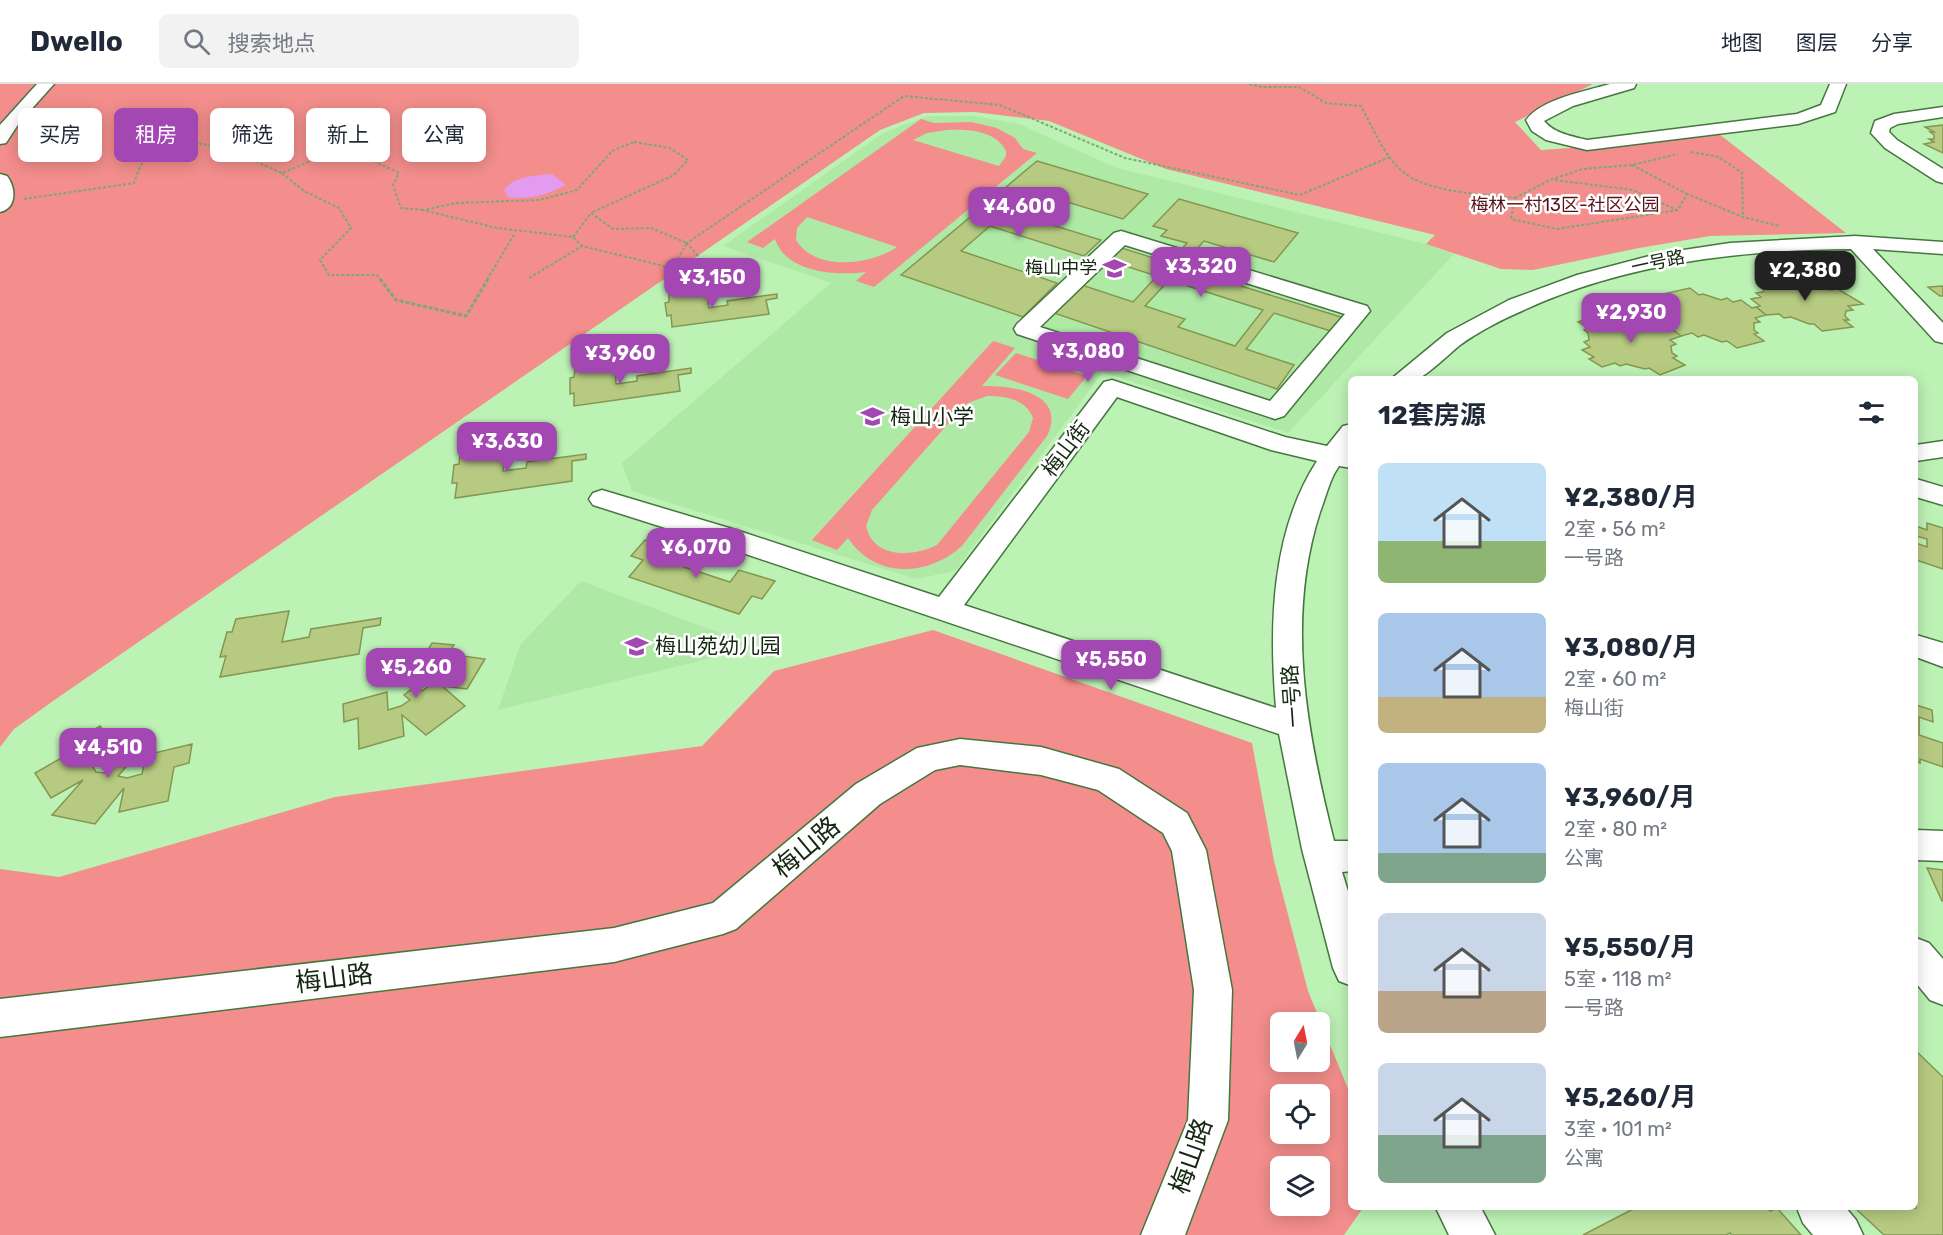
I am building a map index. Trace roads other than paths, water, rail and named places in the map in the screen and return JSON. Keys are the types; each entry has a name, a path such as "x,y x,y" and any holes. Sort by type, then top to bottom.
{"street":[{"path":"0,139 12,120 46,84"},
{"path":"1628,84 1543,113 1535,120 1538,128 1552,136 1587,145 1798,119 1829,108 1838,84"},
{"path":"1943,112 1894,119 1881,125 1880,133 1891,144 1943,177"},
{"path":"0,180 3,184 1,204"},
{"path":"1121,237 1359,311 1275,411 1179,380 1025,329 1121,237"},
{"path":"1855,242 1943,336"},
{"name":"一号路","path":"1405,376 1415,366 1463,333 1516,305 1572,283 1634,266 1699,253 1768,246 1855,242 1943,248"},
{"path":"1161,404 1179,380"},
{"name":"梅山街","path":"945,610 1112,387 1280,444 1347,449"},
{"name":"一号路","path":"1347,449 1318,479 1300,530 1286,611 1292,726 1336,856 1348,940"},
{"path":"1918,453 1943,449"},
{"path":"1918,489 1943,496"},
{"path":"602,499 729,538 1292,726"},
{"path":"1918,628 1943,636"},
{"path":"1918,647 1943,655"},
{"name":"梅山路","path":"0,1018 614,945 723,918 868,794 928,758 960,752 1041,761 1107,779 1175,824 1189,850 1213,990 1208,1120 1163,1235"},
{"path":"1918,845 1943,846"},
{"path":"1918,957 1943,987"},
{"path":"1458,1210 1473,1235"},
{"path":"1820,1210 1841,1235"}],"place":[{"name":"梅山中学","path":"1115,268"},
{"name":"梅山小学","path":"872,417"},
{"name":"梅山苑幼儿园","path":"637,646"}],"park label":[{"name":"梅林一村13区-社区公园","path":"1565,205"}]}
